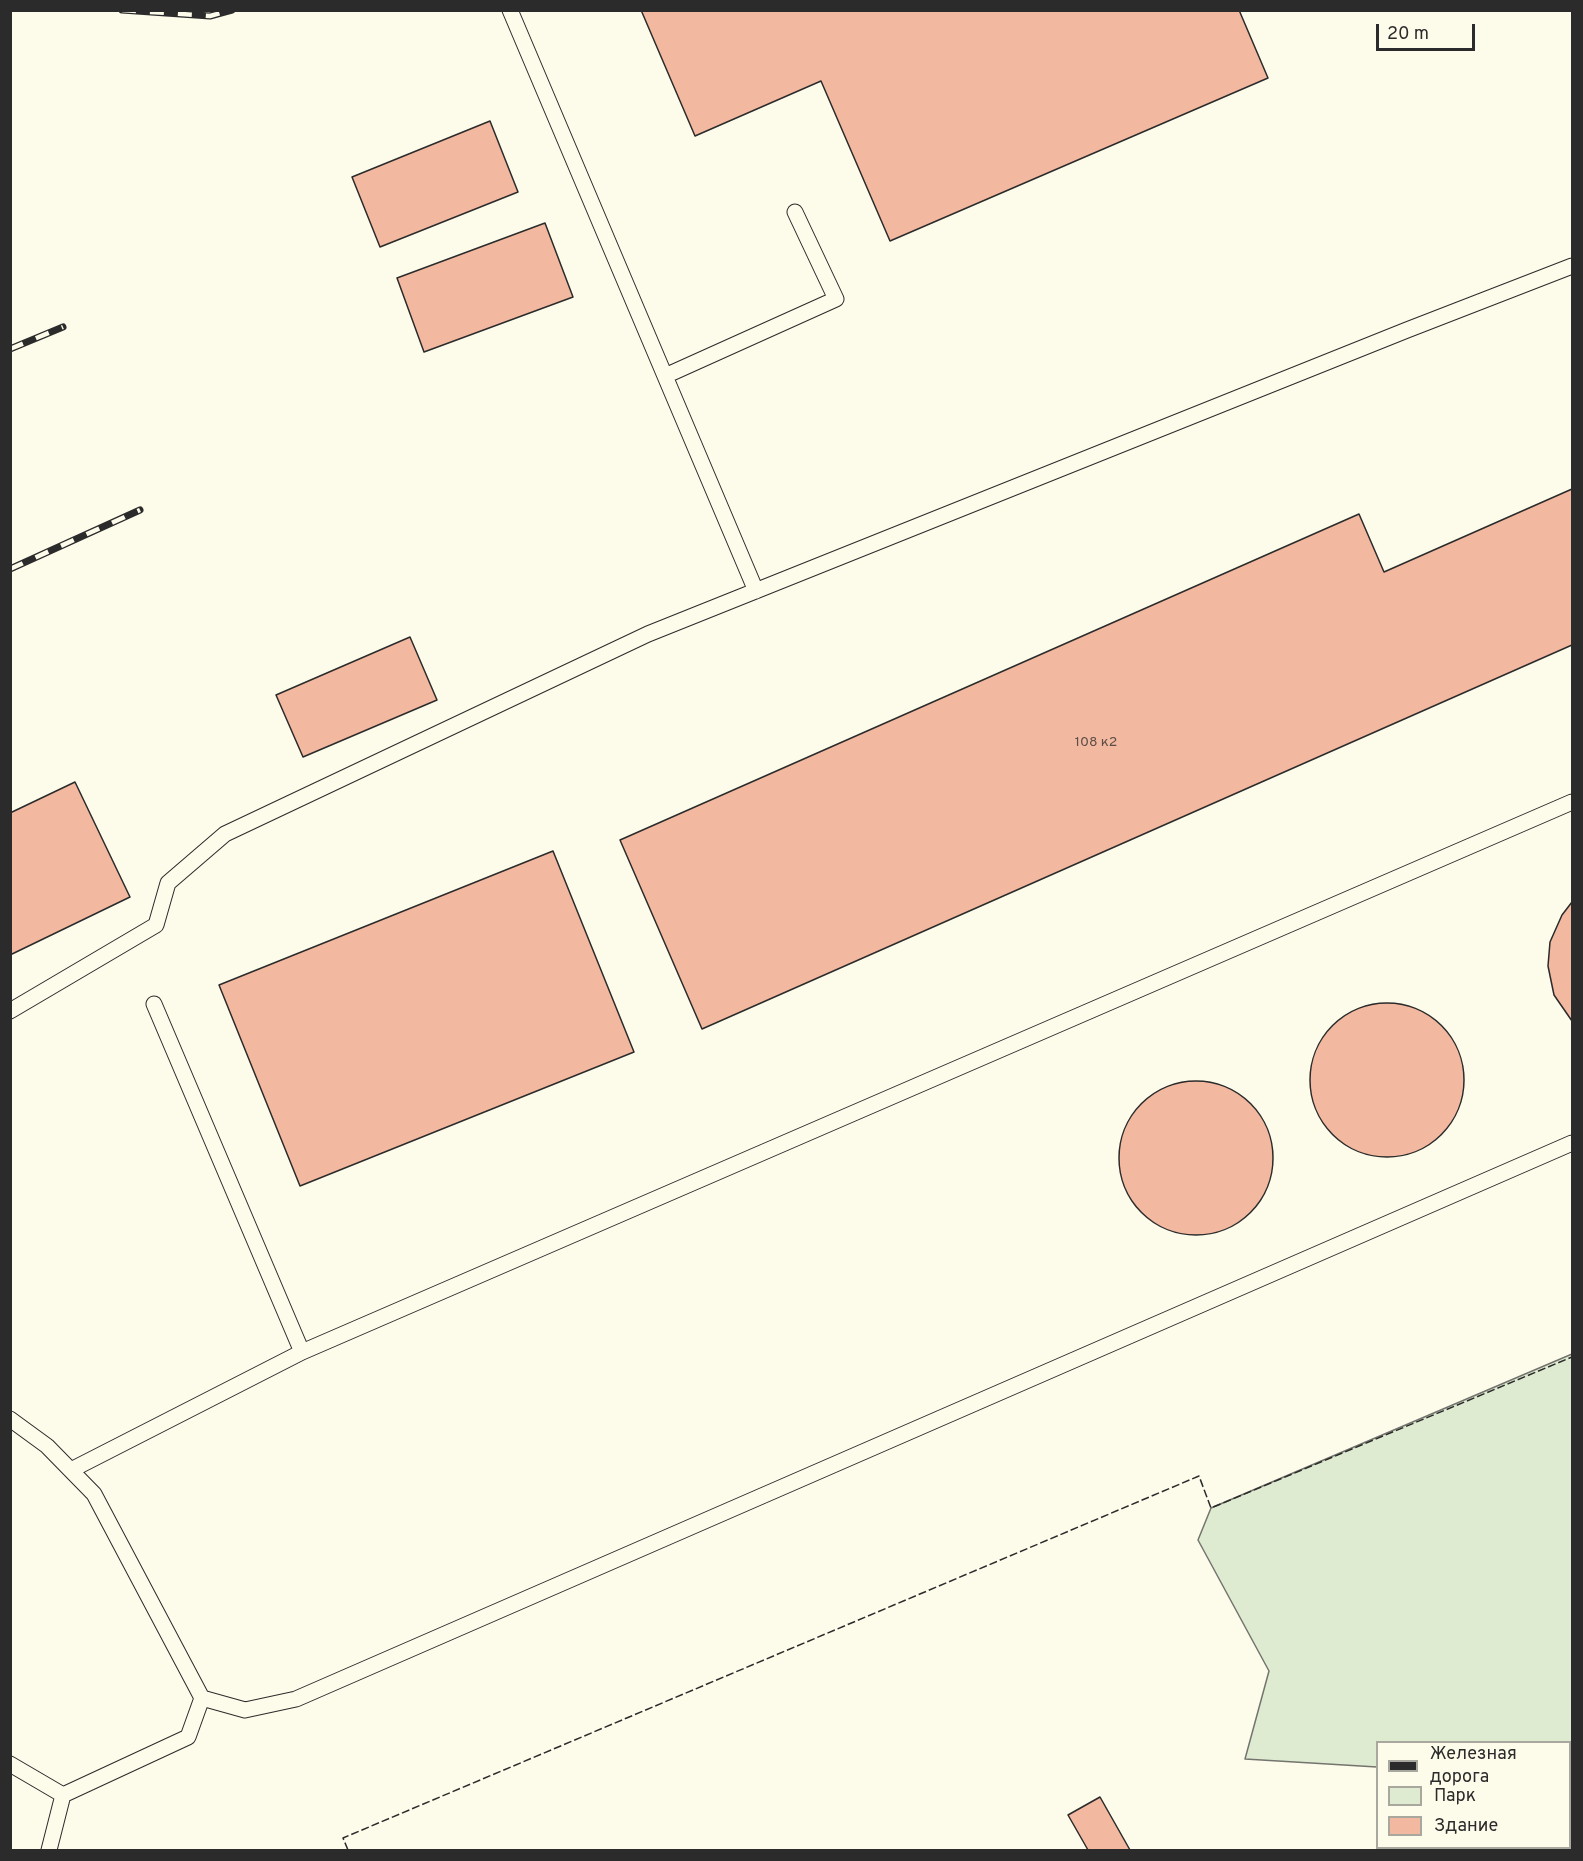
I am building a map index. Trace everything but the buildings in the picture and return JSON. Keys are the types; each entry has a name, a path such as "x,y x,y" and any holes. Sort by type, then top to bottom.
{"lane":[{"path":"510,10 756,591"},
{"path":"665,376 836,299 795,212"},
{"path":"10,1011 156,925 168,883 225,834 648,634 1572,266"},
{"path":"70,1470 302,1352 1572,802"},
{"path":"154,1004 302,1352"},
{"path":"10,1419 47,1446 94,1494 202,1698 245,1710 296,1699 1572,1143"},
{"path":"63,1795 188,1737 202,1698"},
{"path":"10,1764 63,1795"},
{"path":"49,1851 63,1795"}],"green space":[{"path":"1572,1354 1572,1826 1571,1741 1376,1741 1376,1767 1245,1759 1269,1671 1198,1540 1211,1508"}],"railway":[{"path":"122,10 210,16 232,10"},
{"path":"10,349 63,327"},
{"path":"10,569 140,510"}],"fence":[{"path":"348,1850 343,1838 1199,1476 1211,1508 1572,1357"}]}
